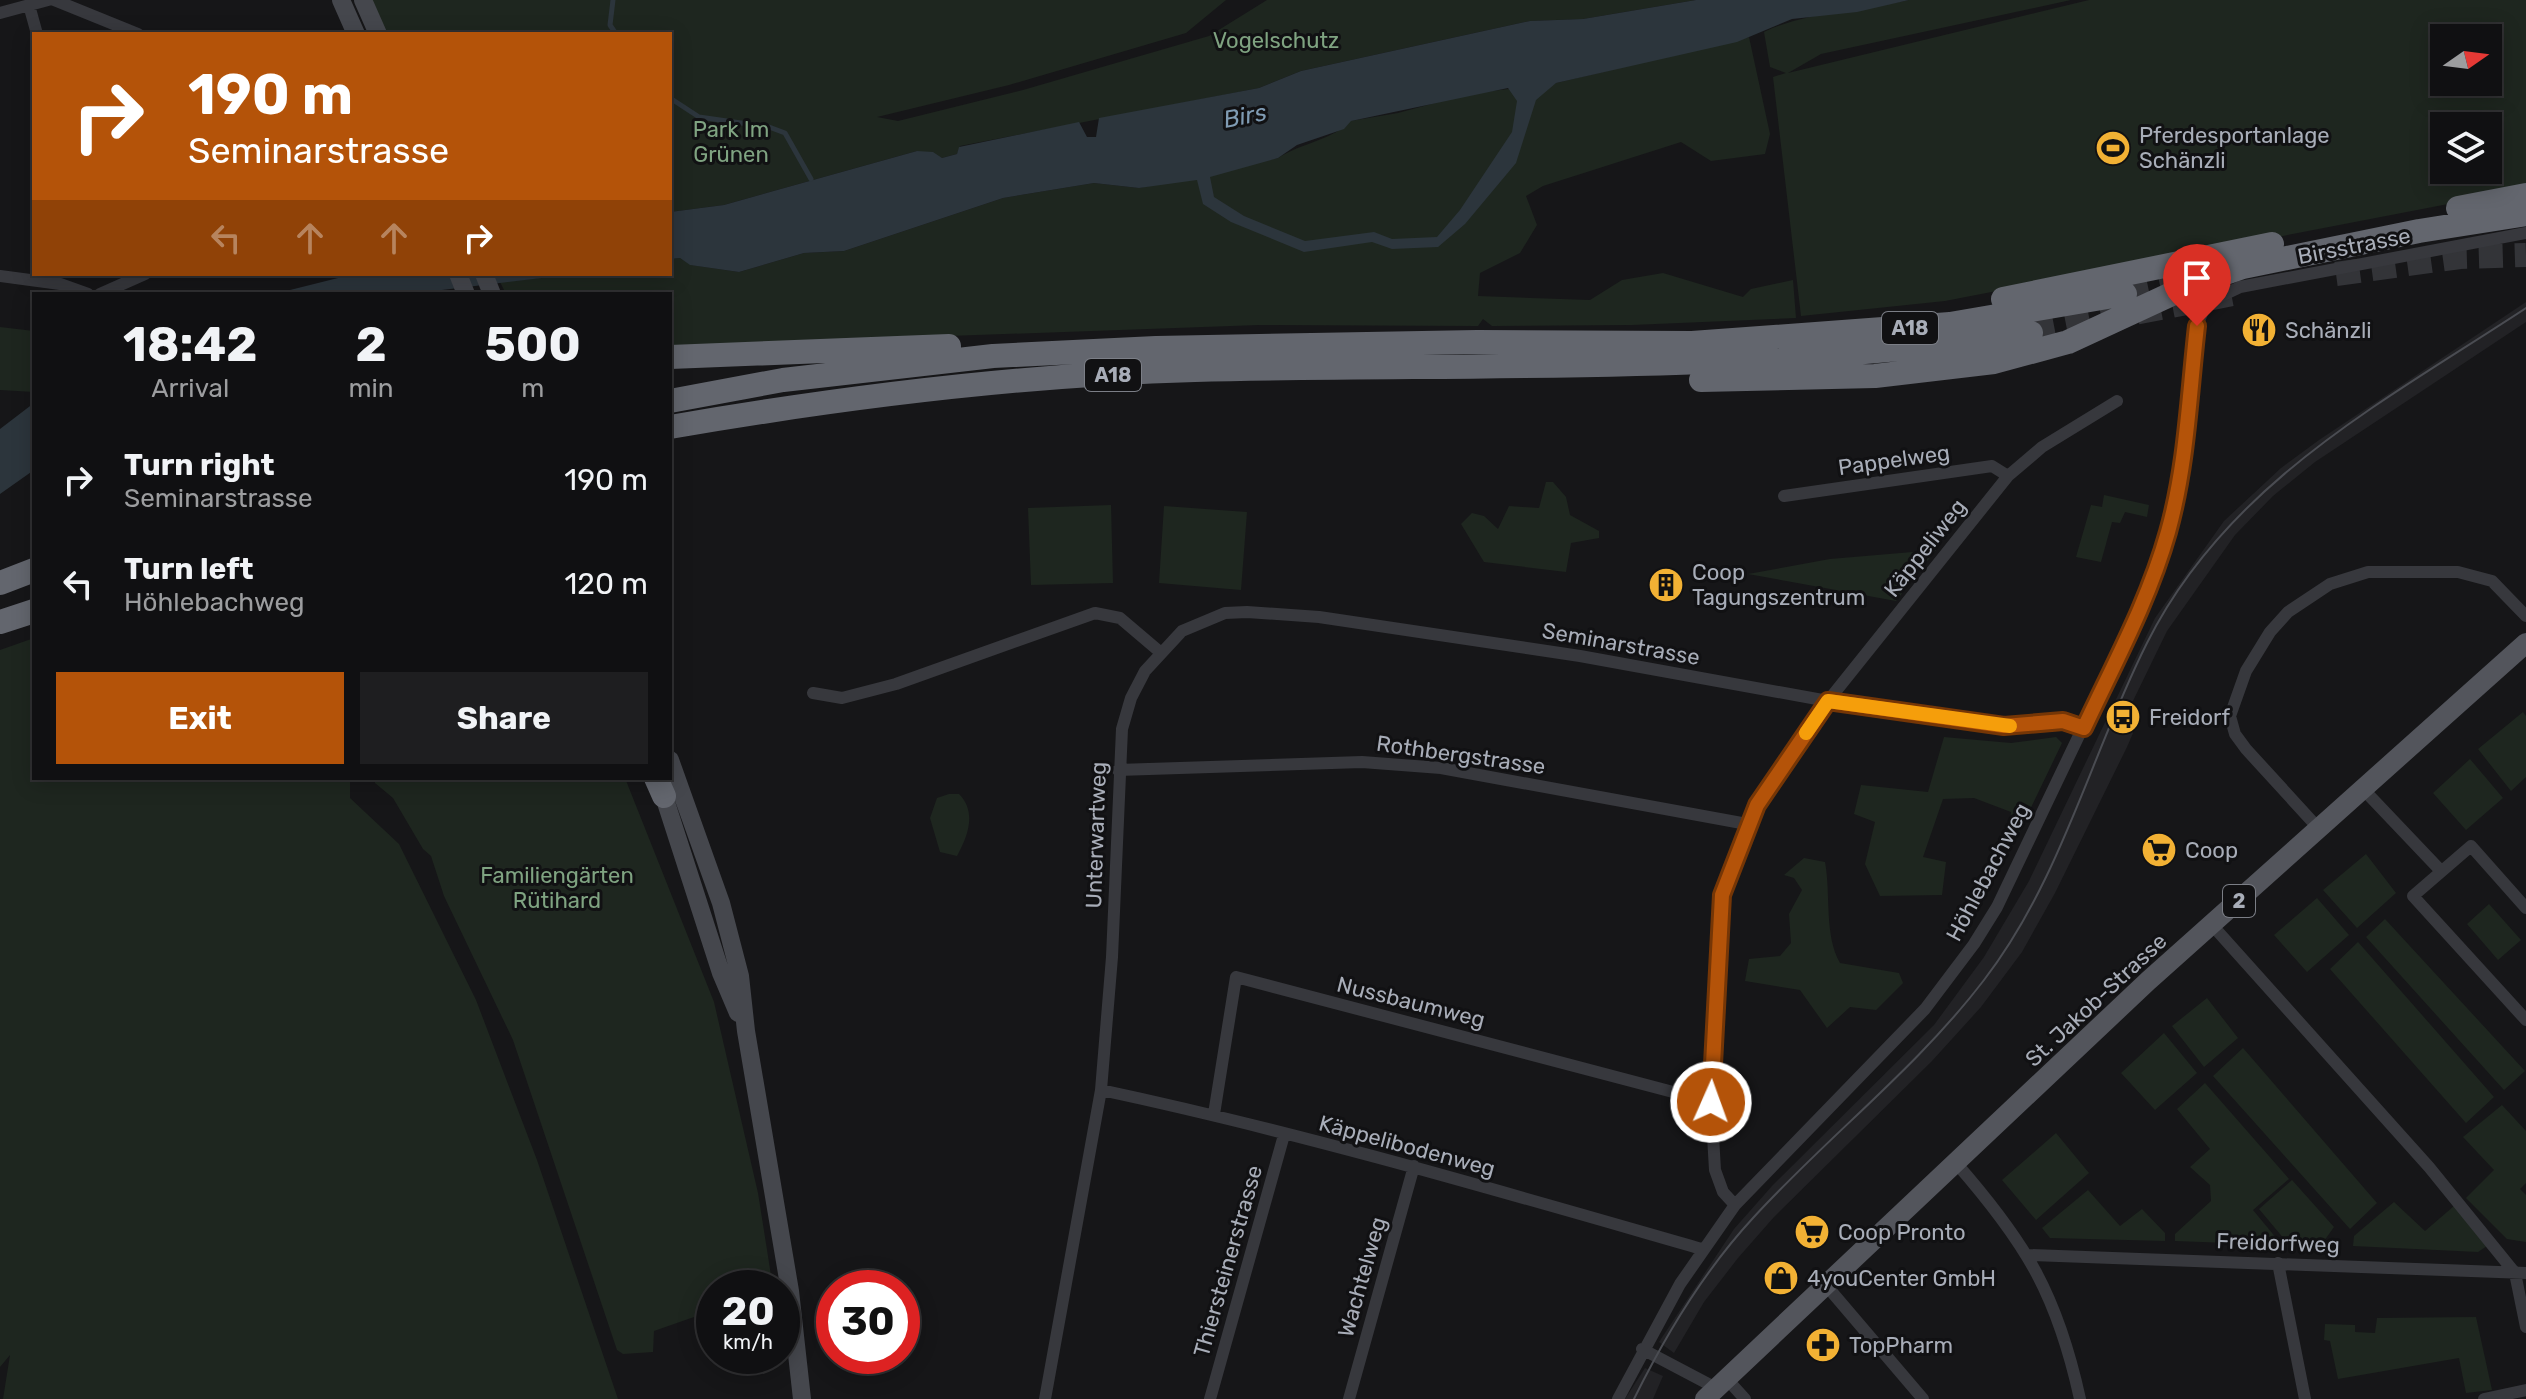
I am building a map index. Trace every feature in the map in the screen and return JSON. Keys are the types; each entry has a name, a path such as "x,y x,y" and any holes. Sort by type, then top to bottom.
{"highway":[{"path":"1692,343 1739,331 1942,310 2526,195"},
{"path":"1533,369 1556,379 1732,380 1852,378 1963,368 2068,342 2191,285 2243,267 2419,231 2526,214"},
{"name":"A18","path":"672,401 783,380 993,356 1243,346 1477,342 1692,343 1950,324 2125,294"},
{"name":"A18","path":"672,429 851,398 1025,381 1194,370 1533,369 1732,363 1872,354 2031,333"},
{"path":"672,357 930,346 1243,346"},
{"path":"0,583 32,571"},
{"path":"0,598 32,588"},
{"path":"0,622 32,612"},
{"path":"0,635 32,625"}],"main road":[{"path":"341,0 355,32"},
{"path":"363,0 377,32"},
{"name":"St. Jakob-Strasse","path":"1716,1388 2212,925 2525,647"},
{"path":"672,766 721,903 740,976 746,1031 790,1291 802,1399"},
{"path":"659,784 721,973 746,1031"}],"street":[{"path":"0,13 51,0 133,32"},
{"path":"29,5 36,32"},
{"name":"Birsstrasse","path":"2200,316 2206,303 2240,287 2526,233"},
{"path":"0,276 60,284 82,292"},
{"path":"104,292 140,276"},
{"name":"Höhlebachweg","path":"1618,1399 1642,1349 1702,1249 1735,1205 1925,1009 1997,907 2148,591 2168,533 2185,450 2200,316"},
{"name":"Käppeliweg","path":"1735,1205 1723,1192 1715,1170 1711,1102 1722,895 1747,824 1828,701 2008,476 2042,447 2117,401"},
{"name":"Pappelweg","path":"1784,496 1992,466 2008,476"},
{"path":"2320,830 2235,734 2230,716 2246,671 2270,632 2288,612 2330,584 2368,572 2458,572 2492,581 2526,616"},
{"path":"813,693 842,698 896,684 1095,613 1120,618 1160,652"},
{"name":"Seminarstrasse","path":"1160,652 1182,631 1225,613 1319,617 1584,657 1828,701 2004,726 2063,721 2084,728"},
{"name":"Unterwartweg","path":"1045,1399 1101,1090 1112,957 1122,729 1131,698 1160,652"},
{"name":"Rothbergstrasse","path":"1118,770 1362,762 1441,768 1747,824"},
{"path":"2364,790 2441,871"},
{"path":"2526,908 2471,846 2413,896 2526,1020"},
{"path":"2212,925 2520,1273 2526,1327"},
{"name":"Nussbaumweg","path":"1214,1114 1236,977 1711,1102"},
{"name":"Käppelibodenweg","path":"1101,1090 1214,1114 1284,1135 1414,1166 1702,1249"},
{"name":"Thiersteinerstrasse","path":"1210,1399 1284,1135"},
{"path":"1956,1163 2002,1216 2029,1255 2052,1299 2065,1336 2080,1399"},
{"name":"Wachtelweg","path":"1349,1399 1414,1166"},
{"name":"Freidorfweg","path":"2029,1255 2520,1273"},
{"path":"2278,1263 2305,1399"},
{"path":"1825,1284 1923,1399"},
{"path":"1642,1349 1716,1388 1745,1399"},
{"path":"2484,1399 2526,1390"}],"shaded area":[{"path":"2526,302 2526,322 2315,462 2273,496 2235,535 2167,631 2132,703 2133,733 2127,747 2055,893 2022,952 1981,1007 1932,1061 1774,1217 1738,1258 1704,1302 1674,1353 1659,1342 1734,1229 1772,1186 1934,1025 1984,957 2029,881 2155,618 2224,521 2281,468 2319,440"},
{"path":"1645,1368 1663,1376 1653,1399 1625,1399"}],"green space":[{"path":"370,0 1226,0 1186,33 1009,85 877,117 898,121 1023,90 1209,36 1267,0 1696,0 1583,19 1530,21 1301,71 1259,88 960,146 957,154 942,158 917,151 724,205 672,212 672,32 385,32"},
{"name":"Pferdesportanlage Schänzli","path":"1909,0 2071,0 1821,54 1788,73 2089,0 2526,0 2526,189 1945,301 1801,316 1773,77 1786,73 1770,67 1764,32 1817,16"},
{"path":"1749,37 1770,134 1765,154 1711,161 1681,142 1543,186 1526,196 1537,225 1520,253 1480,273 1478,296 1590,300 1622,280 1663,273 1743,297 1751,289 1793,280 1796,318 1632,325 1492,326 1483,319 1478,326 1259,325 672,346 672,292 505,292 500,282 556,276 672,276 672,259 680,258 691,265 739,272 804,253 844,251 1003,198 1094,183 1139,188 1278,158 1326,137 1350,121 1398,113 1468,94 1556,83"},
{"path":"0,327 32,331 32,392 0,390"},
{"path":"1546,482 1553,482 1566,497 1570,515 1599,531 1599,538 1571,543 1566,572 1484,562 1461,524 1472,513 1484,516 1498,529 1509,506 1539,508"},
{"path":"2104,495 2149,505 2147,517 2125,512 2120,523 2112,522 2101,562 2076,557 2091,505 2102,507"},
{"path":"1111,505 1113,583 1031,585 1028,508"},
{"path":"1164,506 1247,512 1241,590 1159,583"},
{"path":"1936,550 1896,601 1748,574 1830,559"},
{"path":"32,639 32,780 350,780 350,798 399,844 476,1000 537,1160 618,1399 3,1399 10,1355 0,1367 0,650"},
{"path":"2523,712 2526,716 2526,777 2511,791 2478,749"},
{"path":"1944,737 2011,743 2056,737 2062,743 2014,843 2008,842 2011,812 1974,798 1943,799 1923,857 1946,862 1942,895 1880,896 1865,864 1875,822 1854,814 1861,785 1928,792"},
{"path":"2470,759 2503,798 2466,830 2433,793"},
{"name":"Familiengärten Rütihard","path":"374,780 626,780 714,1002 758,1193 770,1270 696,1270 696,1316 654,1331 653,1352 623,1354 617,1350 513,1040 444,896 431,856 423,849 393,798"},
{"path":"959,794 968,808 969,824 957,856 940,852 930,818 937,798"},
{"path":"2366,854 2396,893 2357,928 2323,890"},
{"path":"1804,858 1825,862 1830,927 1840,963 1899,973 1903,983 1876,1010 1850,1007 1827,1028 1800,990 1745,981 1749,959 1780,956 1791,943 1789,914 1802,890 1794,878 1784,875"},
{"path":"2317,898 2349,935 2307,972 2274,935"},
{"path":"2489,904 2521,940 2498,960 2467,924"},
{"path":"2385,919 2525,1071 2504,1090 2366,937"},
{"path":"2358,942 2494,1097 2466,1123 2330,969"},
{"path":"2207,998 2238,1038 2204,1067 2172,1026"},
{"path":"2164,1033 2197,1073 2155,1110 2121,1073"},
{"path":"2243,1048 2377,1203 2350,1229 2213,1076"},
{"path":"2205,1083 2289,1179 2253,1210 2282,1245 2175,1241 2175,1234 2211,1201 2210,1185 2190,1167 2210,1149 2177,1109"},
{"path":"2502,1105 2526,1131 2526,1183 2520,1189 2526,1195 2526,1242 2507,1239 2466,1198 2494,1170 2463,1137"},
{"path":"2056,1133 2089,1173 2036,1220 2002,1180"},
{"path":"2292,1180 2334,1227 2324,1241 2285,1240 2259,1209"},
{"path":"2088,1190 2120,1226 2142,1209 2165,1233 2165,1241 2050,1238 2042,1228"},
{"path":"2394,1202 2425,1231 2454,1206 2487,1246 2478,1252 2353,1246 2354,1236"},
{"path":"2476,1317 2492,1390 2466,1393 2459,1358 2338,1379 2330,1341 2324,1340 2325,1324 2355,1325 2355,1332 2375,1333 2377,1318"}],"water":[{"name":"Birs","path":"1696,0 1909,0 1857,12 1792,19 1737,42 1556,83 1536,100 1516,163 1465,224 1438,247 1392,249 1372,242 1304,252 1231,222 1203,204 1197,180 1139,188 1094,183 1003,198 844,251 804,253 739,272 690,265 680,258 672,259 672,212 724,205 917,151 933,152 942,158 957,154 959,147 1079,122 1087,137 1096,137 1099,118 1259,88 1301,71 1530,21 1583,19","holes":["1508,88 1517,101 1512,132 1460,210 1437,237 1392,239 1374,232 1305,241 1244,216 1214,197 1210,177 1278,158 1297,145 1344,129 1351,121"]},
{"path":"346,276 558,276 426,292 282,292"},
{"path":"32,405 32,471 0,494 0,429"}],"waterway":[{"path":"613,0 610,25 615,32"},
{"path":"672,99 699,117 769,127 785,133 811,179"}],"tunnel":[{"path":"2336,274 2460,257 2526,255"},
{"path":"2125,294 2187,281"},
{"path":"2031,333 2233,294"}],"tram line":[{"path":"1634,1399 1687,1304 1735,1239 1781,1188 1930,1043 1984,980 2011,941 2055,859 2147,643 2180,587 2220,536 2264,491 2313,451 2364,413 2526,308"}],"slow traffic":[{"path":"1806,733 1828,701 2010,726"}],"place":[{"name":"Pferdesportanlage Schänzli","path":"2113,148"},
{"name":"Schänzli","path":"2259,330"},
{"name":"Coop Tagungszentrum","path":"1666,585"},
{"name":"Freidorf","path":"2123,717"},
{"name":"Coop","path":"2159,850"},
{"name":"Coop Pronto","path":"1812,1232"},
{"name":"4youCenter GmbH","path":"1781,1278"},
{"name":"TopPharm","path":"1823,1345"}],"route":[{"path":"1711,1102 1722,895 1747,824 1757,805 1828,701 2004,726 2063,721 2084,728 2148,591 2168,533 2185,450 2197,326"}],"park label":[{"name":"Vogelschutz","path":"1276,40"},
{"name":"Park Im Grünen","path":"731,142"}]}
